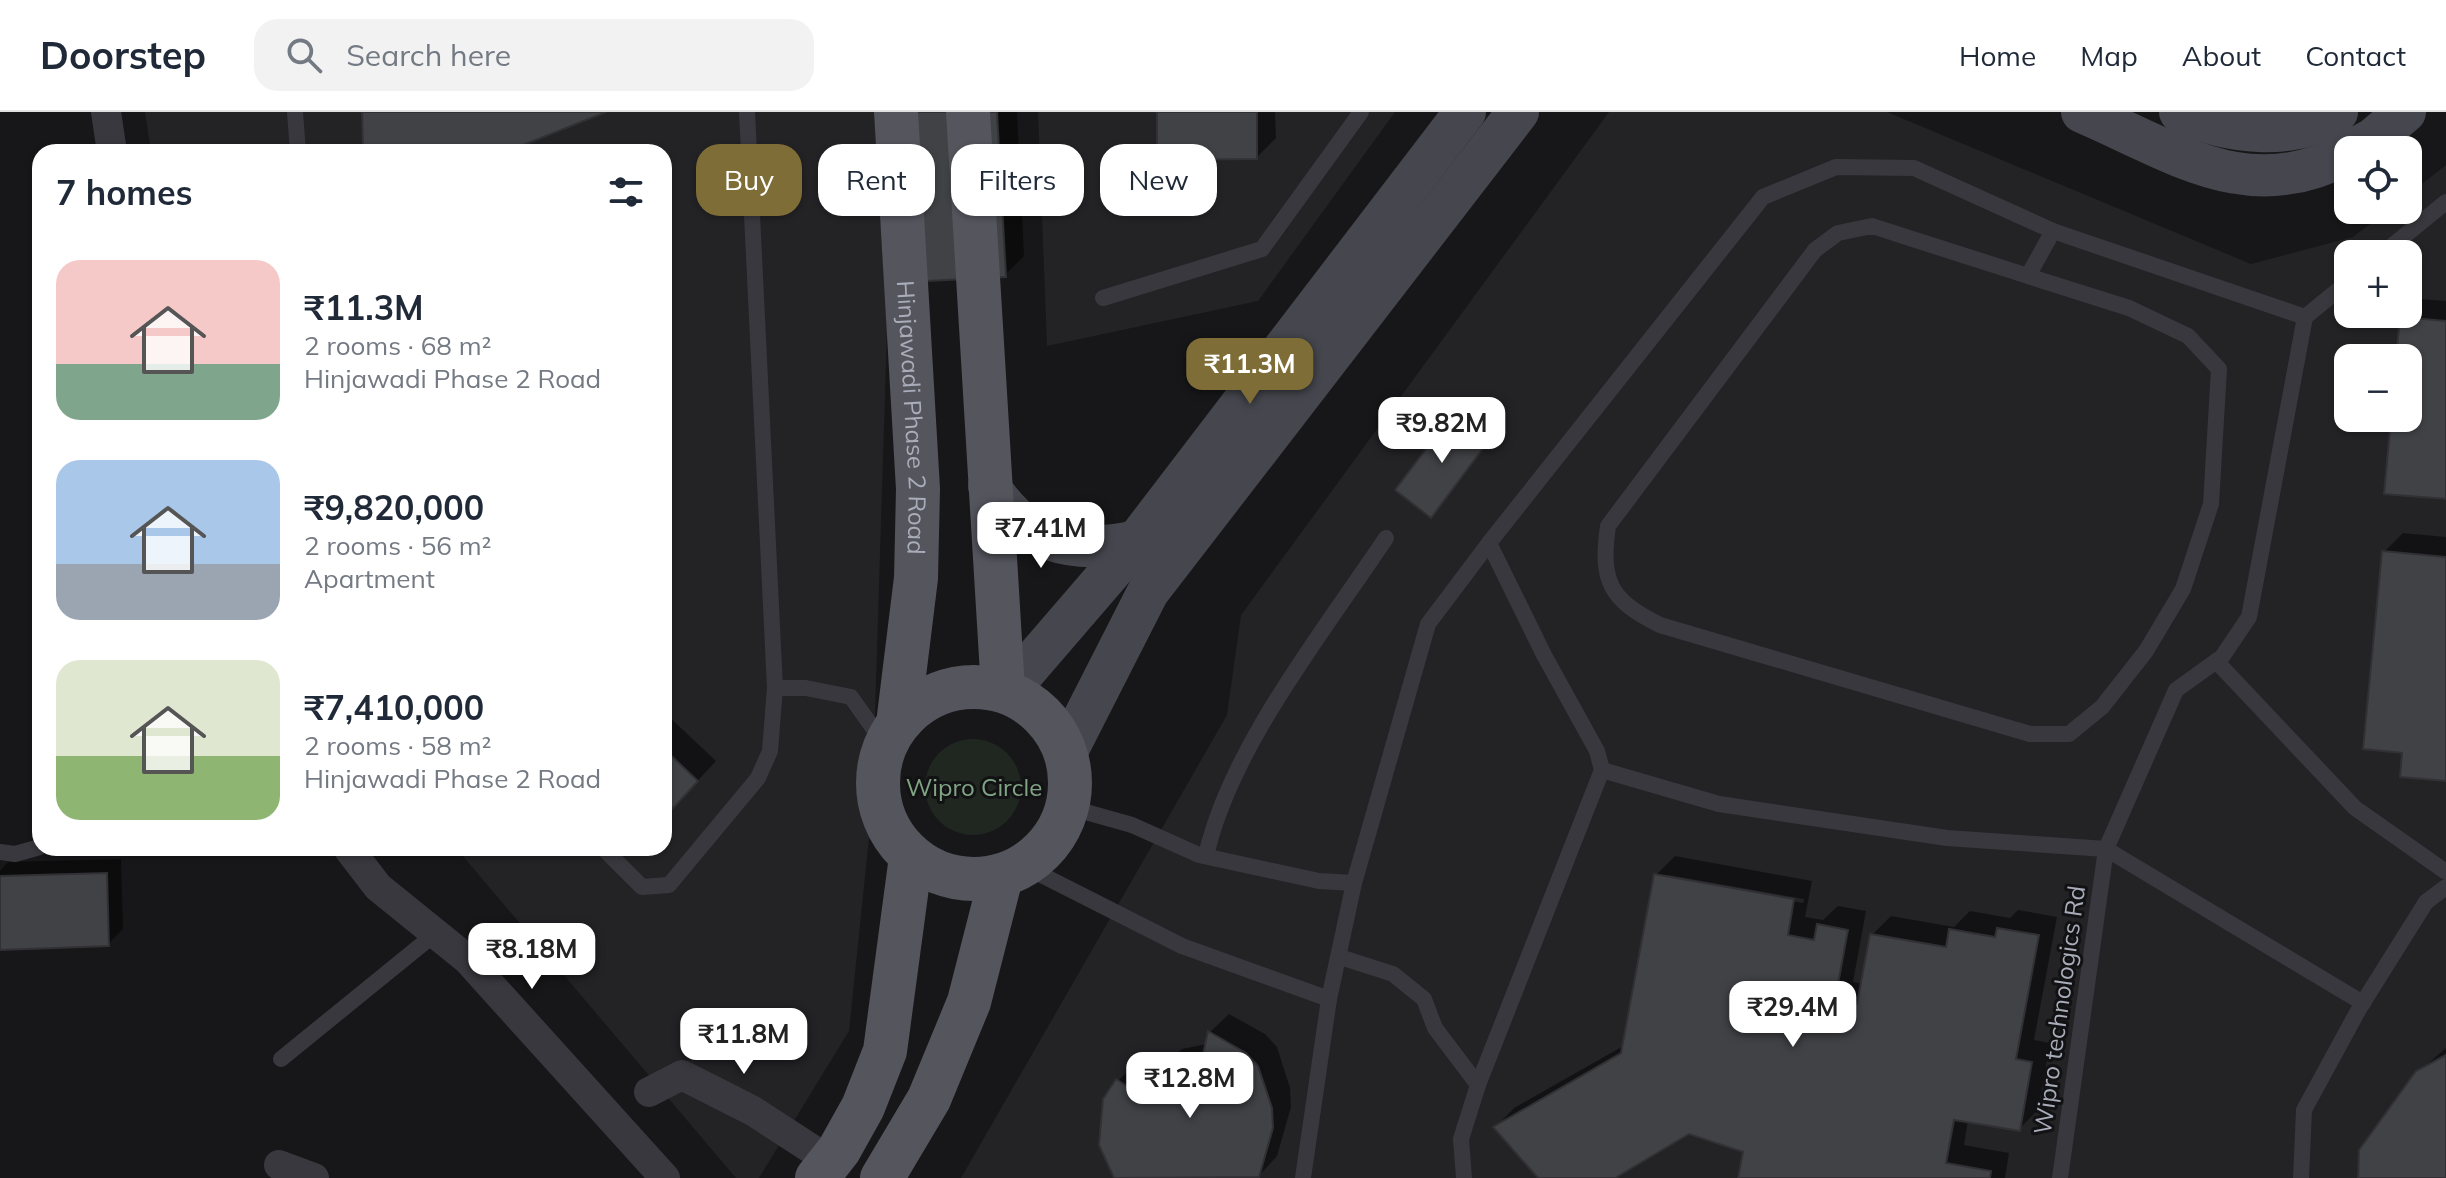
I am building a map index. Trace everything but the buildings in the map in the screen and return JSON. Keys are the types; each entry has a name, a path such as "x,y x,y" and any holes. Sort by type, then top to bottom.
{"main road":[{"name":"Hinjawadi Phase 2 Road","path":"891,734 916,578 918,489 896,112"},
{"path":"968,112 989,486 1005,691"},
{"path":"956,688 1005,691 1044,716 1066,753 1070,780 1068,807 1058,831 1043,851 1012,872 954,879 911,857 895,839 883,818 878,781 891,734 914,707 956,688"},
{"path":"824,1169 863,1107 885,1051 911,857"},
{"path":"882,1178 929,1099 969,1002 1012,872"}],"street":[{"path":"106,112 111,144"},
{"path":"1005,691 1137,541 1465,112"},
{"path":"1066,753 1148,592 1518,112"},
{"path":"2082,112 2199,164 2246,176 2286,177 2319,168 2334,160"},
{"path":"2180,112 2200,121 2260,133 2303,124 2337,112"},
{"path":"2371,136 2405,112"},
{"path":"989,486 1007,513 1035,532 1072,547 1098,549 1137,541"},
{"path":"354,856 378,887 467,959 665,1178"},
{"path":"649,1092 682,1075 753,1111 824,1169"},
{"path":"279,1165 314,1178"}],"lane":[{"path":"295,112 297,144"},
{"path":"611,856 642,887 669,885 758,778 770,751 775,688 747,112"},
{"path":"1103,298 1262,249 1361,112"},
{"path":"1303,1178 1329,999 1354,883 1428,624 1763,197 1836,167 1914,168 2053,231 2305,317 2334,293"},
{"path":"2400,240 2444,205"},
{"path":"1872,226 2028,276 2129,308 2176,330 2188,336 2219,369 2211,504 2183,589 2146,651 2102,707 2069,734 2030,734 1660,625 1628,609 1608,582 1603,559 1608,526 1815,250 1838,233 1872,226"},
{"path":"2028,276 2053,231"},
{"name":"Wipro technologics Rd","path":"2060,1178 2106,849 2176,690 2216,661 2249,617 2305,317"},
{"path":"1206,856 1213,824 1248,747 1386,538"},
{"path":"1464,1178 1461,1139 1478,1085 1602,770 1597,751 1544,655 1489,543"},
{"path":"2216,661 2355,808 2446,872"},
{"path":"775,688 806,688 851,697 891,734"},
{"path":"1602,770 1719,804 1947,838 2106,849 2363,1003"},
{"path":"1068,807 1132,825 1206,856 1319,881 1354,883"},
{"path":"0,852 15,854 32,849"},
{"path":"1012,872 1182,946 1285,980 1329,999"},
{"path":"2301,1178 2304,1110 2363,1003 2426,902 2446,887"},
{"path":"281,1059 436,933"},
{"path":"1340,957 1393,974 1424,999 1435,1028 1478,1085"}],"shaded area":[{"path":"145,112 874,112 876,144 818,144 818,216 880,216 887,330 872,809 849,1031 759,1178 736,1178 463,856 672,856 672,144 150,144"},
{"path":"1038,112 1395,112 1258,301 1047,346 1042,216 1084,216 1084,144 1039,144"},
{"path":"1609,112 1887,112 2251,264 2334,242 2334,328 2422,328 2422,240 2342,240 2353,237 2370,224 2422,224 2422,184 2446,165 2446,1178 961,1178 1227,715 1241,615"}],"green space":[{"name":"Wipro Circle","path":"973,739 991,743 1007,753 1017,769 1021,787 1017,805 1007,821 991,831 973,835 955,831 939,821 929,805 925,787 929,769 939,753 955,743"}]}
